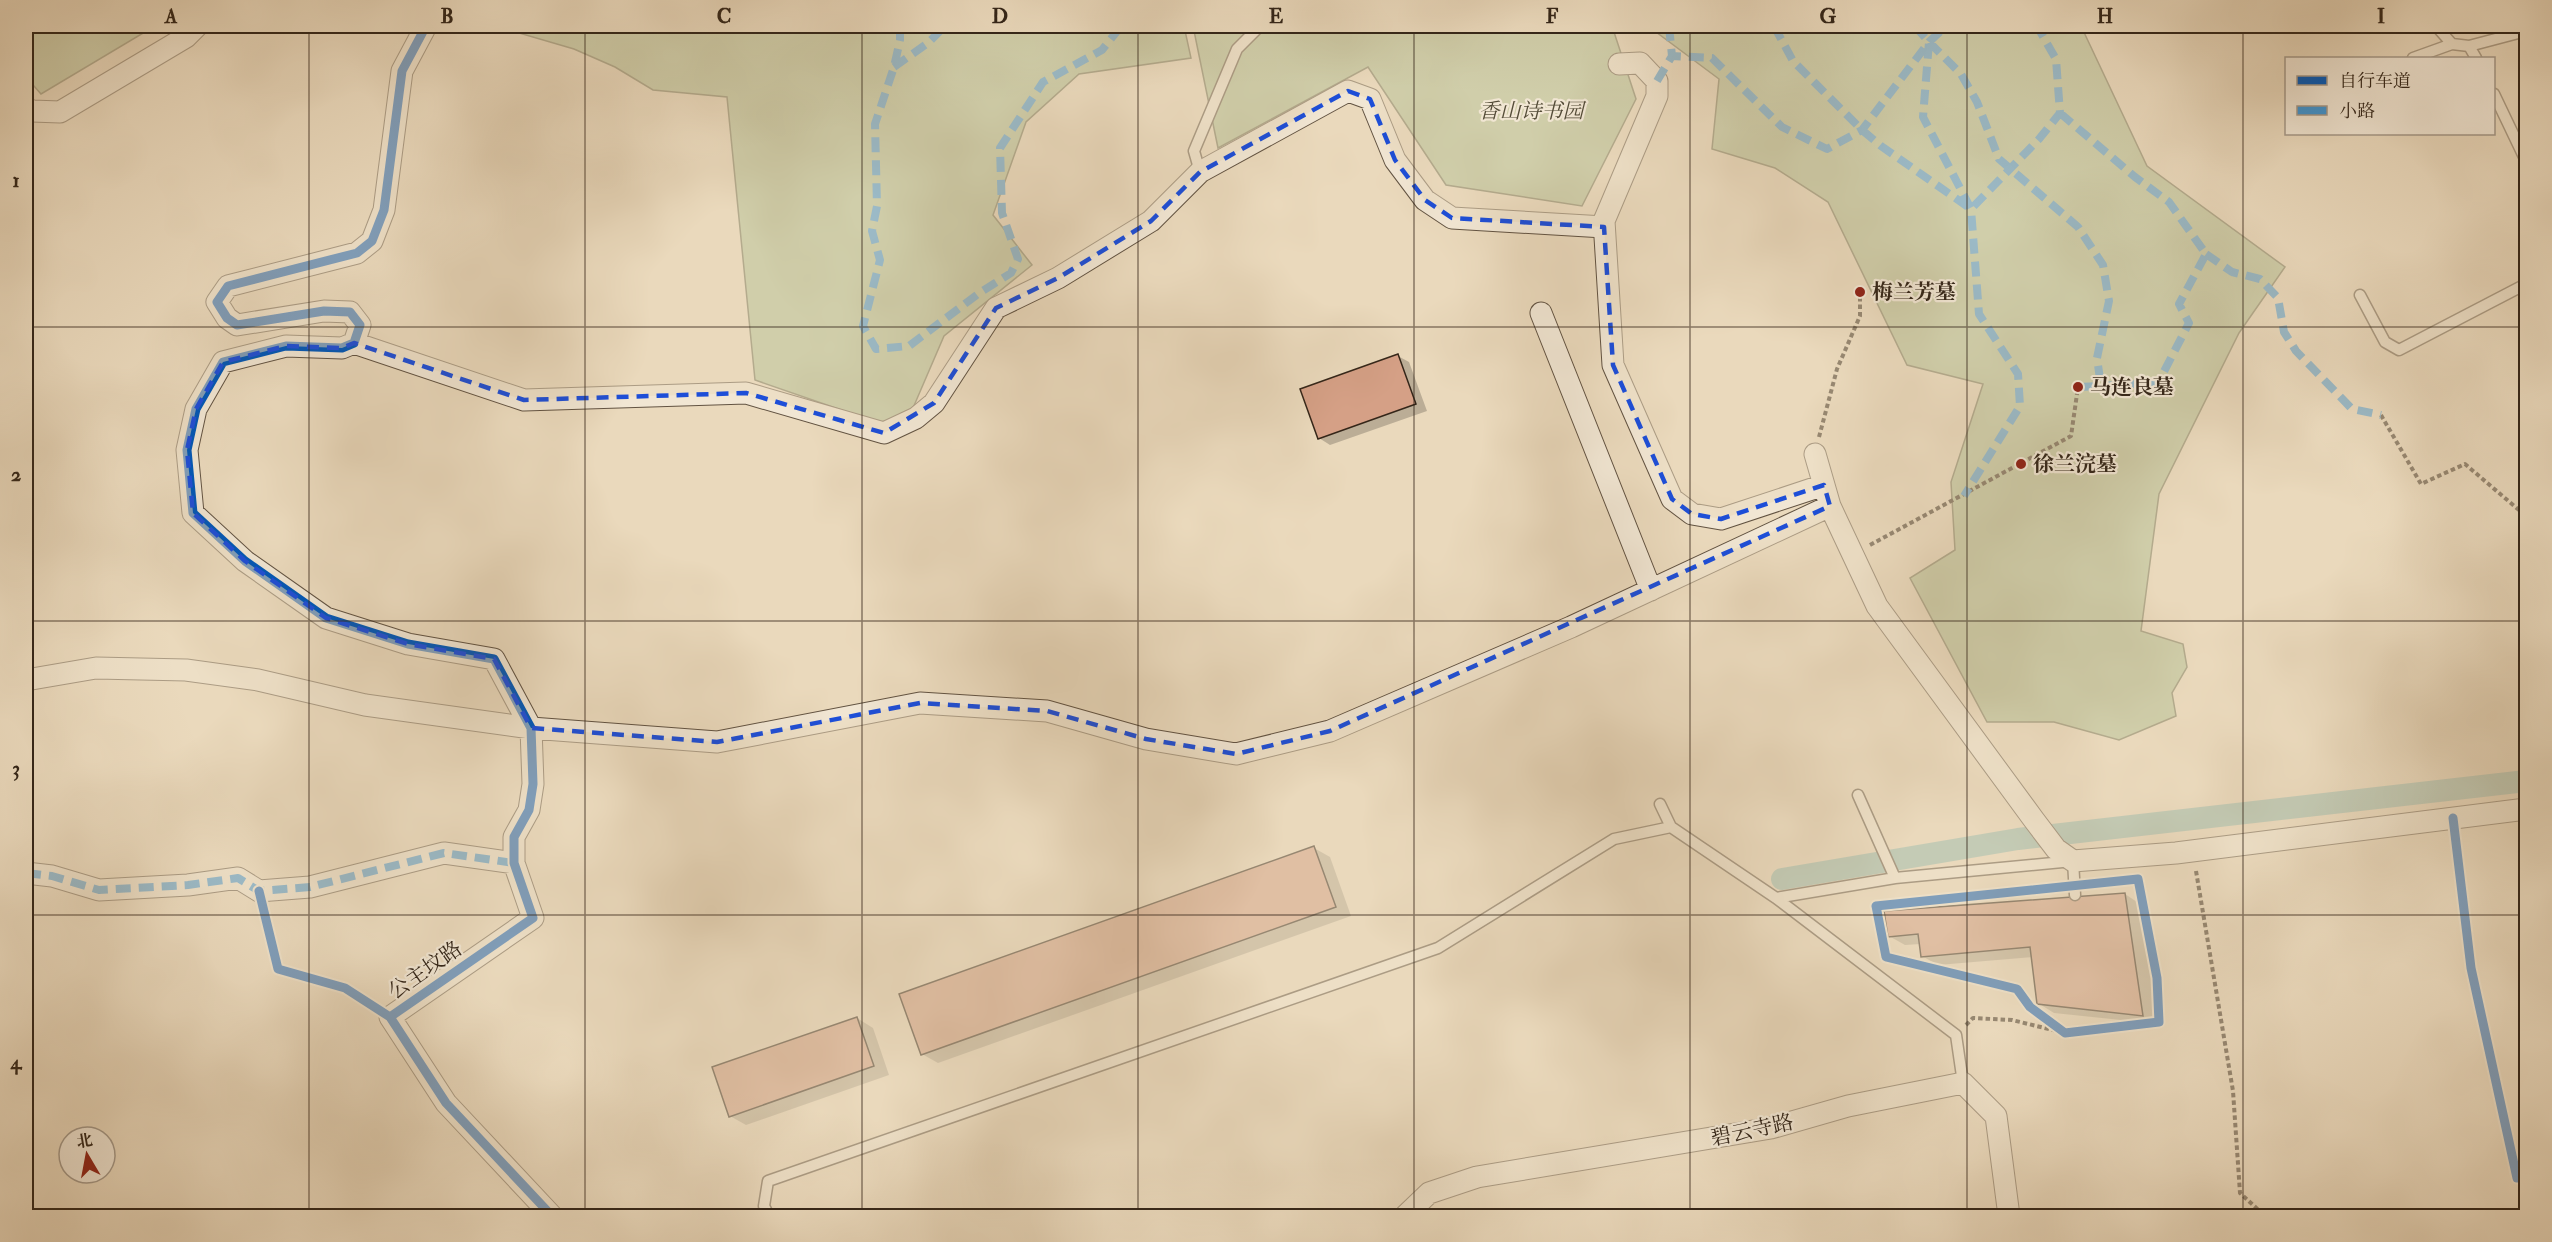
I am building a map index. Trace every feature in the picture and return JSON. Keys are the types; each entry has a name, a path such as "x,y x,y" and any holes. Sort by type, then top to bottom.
{"street":[{"path":"26,108 32,111 60,112 186,37 197,26"},
{"path":"354,343 360,325 350,312 324,311 237,325 227,318 217,302 228,286 357,253 372,241 384,210 402,71 426,26"},
{"path":"1619,64 1640,63 1657,81 1657,96 1604,221 1613,366 1672,499 1692,514 1721,519 1824,485"},
{"path":"531,728 494,659 408,644 326,618 245,561 193,513 187,450 189,440 196,409 224,362 286,346 342,348 354,343 524,400 746,393 884,433 916,418 934,404 996,308 1058,278 1150,221 1200,172 1348,91 1370,99 1395,160 1425,200 1452,218 1604,227"},
{"path":"1540,313 1652,590"},
{"path":"1815,454 1830,506 1877,606 2034,820 2065,855 2193,851 2526,809"},
{"path":"26,680 96,668 186,670 258,680 365,705 531,728 717,742 920,703 1047,711 1146,739 1236,754 1330,731 1652,590 1830,506"},
{"name":"公主坟路","path":"531,728 532,784 529,810 514,837 514,863 533,918 390,1017 446,1103 552,1216"},
{"path":"26,873 52,876 99,890 188,885 238,878 259,891 310,887 444,853 514,863"},
{"path":"1963,1083 1996,1116 2009,1216"},
{"name":"碧云寺路","path":"1405,1216 1429,1193 1477,1177 1771,1128 1848,1106 1963,1083"}],"lane":[{"path":"1200,172 1194,152 1237,49 1260,26"},
{"path":"2436,26 2452,44"},
{"path":"2417,57 2452,44 2469,46 2526,31"},
{"path":"2469,46 2475,57"},
{"path":"2495,98 2526,160"},
{"path":"2360,295 2385,342 2399,350 2526,284"},
{"path":"1858,795 1895,878"},
{"path":"1660,804 1671,827 1776,898 1956,1035 1963,1083"},
{"path":"769,1216 764,1206 768,1180 1438,948 1614,839 1671,827"},
{"path":"1776,898 1895,878 2065,855 2075,895"}],"path":[{"path":"1815,454 1825,407 1837,369 1860,316 1860,292"},
{"path":"1853,554 2071,436 2078,387"},
{"path":"2381,415 2421,484 2465,464 2526,516"},
{"path":"2193,851 2233,1091 2240,1192 2265,1216"},
{"path":"1956,1035 1973,1018 2012,1020 2065,1033"}],"highlighted area":[{"path":"1348,91 1370,99 1395,160 1425,200 1452,218 1604,227 1613,365 1672,499 1692,514 1721,519 1824,485 1830,506 1330,731 1236,754 1146,739 1047,711 920,703 717,742 531,728 494,659 408,644 326,618 245,561 193,513 187,450 196,409 223,362 286,346 342,348 354,343 524,400 746,393 884,433 934,403 996,308 1058,278 1151,221 1200,172"}],"green space":[{"path":"26,26 155,26 41,94 26,77"},
{"path":"495,26 1184,26 1191,58 1079,74 1026,122 993,215 1032,265 944,336 910,415 882,424 755,380 727,97 653,90 615,67 574,49"},
{"name":"香山诗书园","path":"1193,26 1612,26 1636,99 1582,206 1446,185 1368,67 1218,148"},
{"path":"1648,26 2081,26 2147,166 2285,267 2239,333 2159,494 2141,631 2183,644 2187,667 2172,693 2176,716 2119,740 2054,722 1987,722 1910,578 1955,550 1951,482 1983,384 1907,365 1828,202 1775,168 1712,149 1719,79"}],"building":[{"path":"1398,354 1416,404 1318,439 1300,389"},
{"path":"1314,846 1336,907 921,1055 899,994"},
{"path":"2125,893 2143,1016 2037,1004 2030,947 1921,957 1918,934 1888,937 1884,911"},
{"path":"857,1017 874,1066 729,1117 712,1067"}],"waterway":[{"path":"1782,879 2018,839 2526,781"}],"marked path":[{"path":"900,26 900,40 894,67 875,124 877,206 872,231 880,260 863,326 876,349 909,346 978,294 1011,273 1018,259 1002,213 1000,148 1043,82 1102,50 1121,26"},
{"path":"894,67 928,43 945,26"},
{"path":"1669,26 1672,56"},
{"path":"1774,26 1793,61 1862,130 1881,146 1971,209 2039,139 2060,113 2056,59 2037,26"},
{"path":"1915,26 1929,42 1923,117 1971,209 1979,314 2018,374 2020,406 1964,496"},
{"path":"1657,81 1672,56 1712,58 1782,127 1827,149 1862,130 1929,42 1946,26"},
{"path":"1929,42 1961,74 1977,102 1999,159 2078,227 2103,265 2109,301 2097,358 2101,386"},
{"path":"2060,113 2135,177 2169,202 2206,254 2179,304 2189,323 2158,383 2078,387"},
{"path":"2206,254 2232,272 2260,279 2278,298 2284,332 2296,351 2352,409 2381,415"},
{"path":"26,873 52,876 99,890 188,885 238,878 259,891 310,887 444,853 514,863"}],"cycle path":[{"path":"426,26 402,71 384,210 372,241 357,253 228,286 217,302 227,318 237,325 324,311 350,312 360,325 354,343 342,348 286,346 223,362 196,409 187,450 193,513 245,561 326,618 408,644 494,659 531,728 533,784 529,810 514,837 514,863 533,918 390,1017 446,1103 552,1216"},
{"path":"2453,818 2471,968 2517,1178 2526,1177"},
{"path":"2138,879 2157,978 2159,1022 2065,1033 2030,1007 2017,989 1886,957 1876,906 2138,879"},
{"path":"259,891 278,969 345,988 390,1017"}],"place":[{"name":"梅兰芳墓","path":"1860,292"},
{"name":"马连良墓","path":"2078,387"},
{"name":"徐兰浣墓","path":"2021,464"}]}
